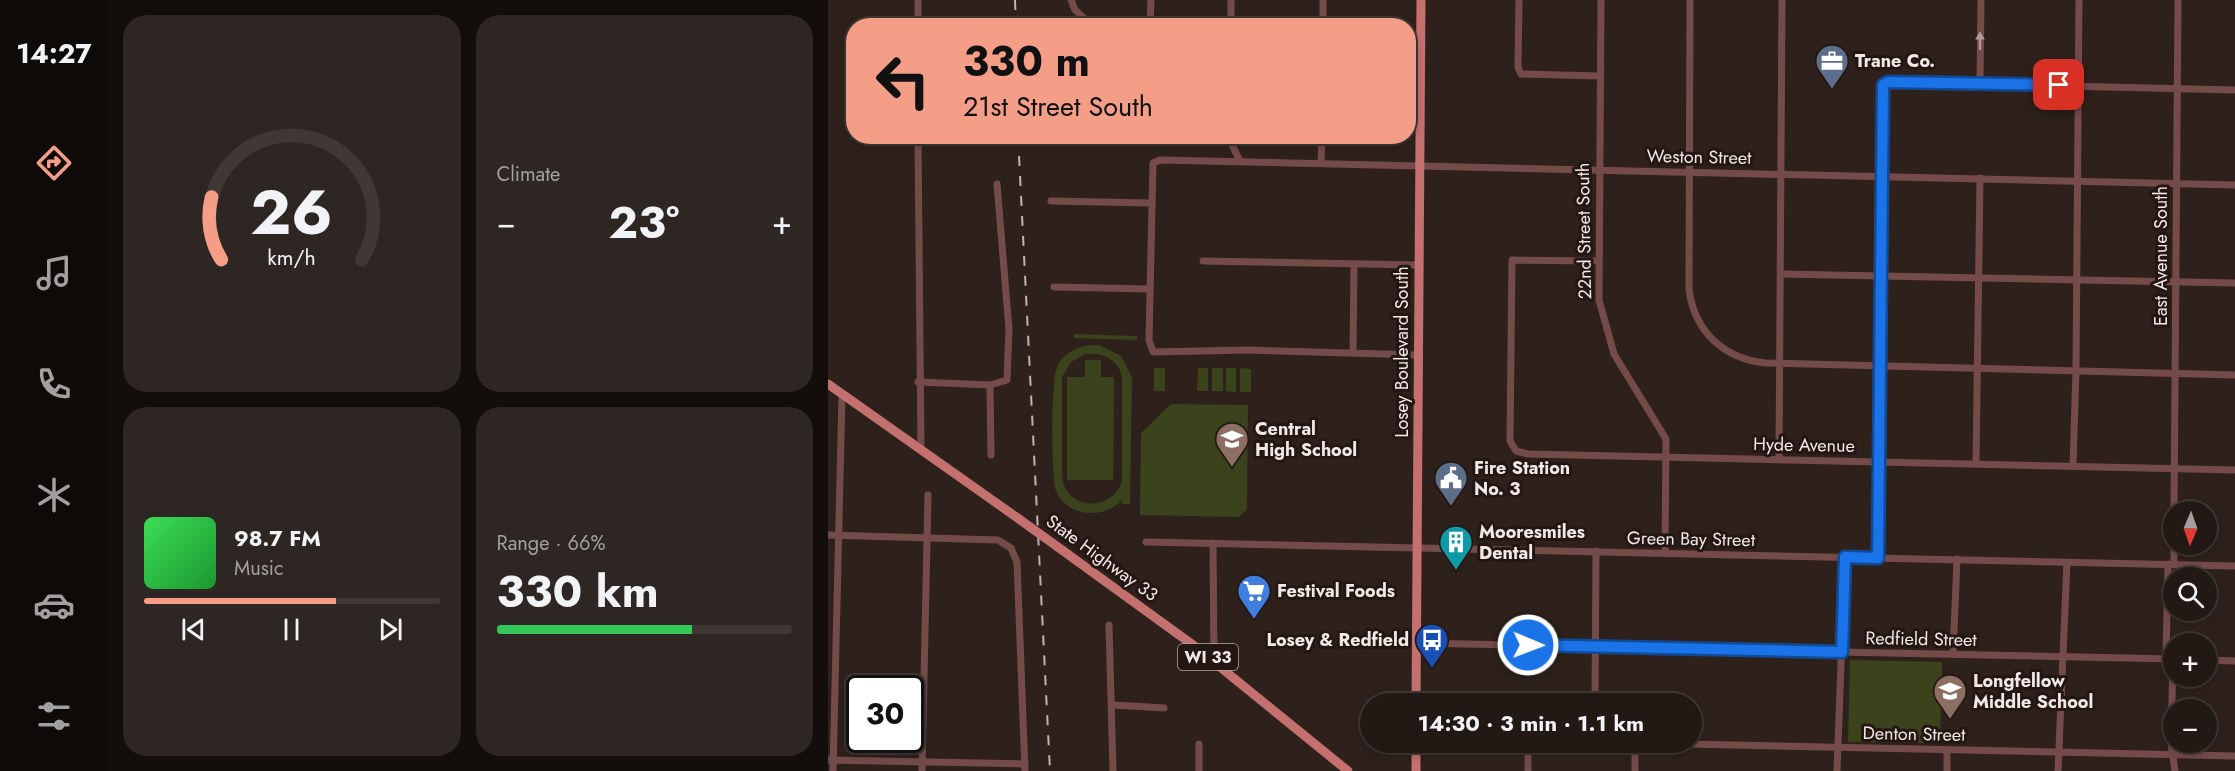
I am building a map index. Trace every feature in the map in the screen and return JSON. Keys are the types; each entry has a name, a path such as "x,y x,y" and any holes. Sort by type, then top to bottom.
{"main road":[{"name":"Losey Boulevard South","path":"1416,693 1421,0"},
{"name":"State Highway 33","path":"828,384 1062,549 1214,662 1348,771"},
{"path":"1416,753 1416,771"}],"street":[{"path":"918,0 918,18"},
{"path":"1071,0 1076,10 1084,18"},
{"path":"1150,18 1151,0"},
{"path":"1231,0 1231,18"},
{"path":"1323,0 1323,18"},
{"path":"1519,0 1518,67 1521,74 1599,76"},
{"name":"22nd Street South","path":"1601,0 1597,261 1599,300 1611,346 1624,372 1661,429 1665,439 1665,553"},
{"path":"1690,0 1688,282 1697,320 1713,341 1730,354 1754,362 1780,364 2235,375"},
{"path":"1779,459 1782,0"},
{"path":"1980,83 1981,0"},
{"path":"2073,466 2079,181 2079,0"},
{"name":"East Avenue South","path":"2174,501 2178,0"},
{"path":"1878,558 1883,85 1888,82 1980,83 2235,90"},
{"path":"918,144 918,382 921,449"},
{"path":"1231,144 1240,161"},
{"path":"1321,163 1322,144"},
{"name":"Weston Street","path":"1150,203 1152,165 1155,161 1162,160 2235,185"},
{"path":"1976,464 1980,178"},
{"path":"918,382 990,384 1007,381 1009,329 997,184"},
{"path":"1052,201 1150,203 1149,344 1153,352 1248,350 1418,355"},
{"name":"Hyde Avenue","path":"1597,261 1512,260 1510,441 1516,451 1528,454 2235,470"},
{"path":"1203,261 1419,265"},
{"path":"1353,353 1354,264"},
{"path":"1781,274 2235,283"},
{"path":"1054,288 1150,289"},
{"path":"990,384 991,455"},
{"path":"833,771 831,760 842,394"},
{"path":"922,771 928,495"},
{"path":"828,535 998,540 1011,548 1017,562 1025,767 831,760"},
{"name":"Green Bay Street","path":"1146,542 2235,566"},
{"path":"1213,543 1214,662"},
{"path":"1595,693 1596,551"},
{"path":"2171,633 2172,555"},
{"path":"1837,771 1845,557"},
{"path":"1953,654 1957,559"},
{"path":"2058,771 2067,562"},
{"path":"1109,625 1113,705 1113,771"},
{"name":"Redfield Street","path":"1417,643 2163,659"},
{"path":"2217,661 2235,662"},
{"path":"2171,687 2171,742 2175,771"},
{"path":"1113,705 1164,708"},
{"path":"1199,744 1199,771"},
{"name":"Denton Street","path":"1702,745 2235,756"},
{"path":"1947,750 1947,771"},
{"path":"1528,753 1528,771"},
{"path":"1635,753 1635,771"}],"green space":[{"path":"1074,334 1137,336 1137,340 1074,338"},
{"path":"1099,345 1121,356 1132,378 1130,504 1122,504 1122,500 1106,511 1086,513 1068,506 1056,491 1053,468 1053,409 1055,376 1060,361 1080,347","holes":["1085,354 1098,354 1109,358 1118,366 1122,379 1122,481 1117,491 1109,499 1089,504 1071,496 1065,488 1062,476 1062,377 1071,362"]},
{"path":"1085,360 1101,360 1101,377 1114,377 1113,480 1067,480 1067,377 1085,377"},
{"path":"1154,368 1165,368 1165,391 1154,391"},
{"path":"1198,368 1208,368 1208,391 1197,391"},
{"path":"1212,368 1223,368 1223,391 1212,391"},
{"path":"1226,368 1236,368 1236,392 1226,391"},
{"path":"1240,368 1251,369 1251,392 1240,392"},
{"path":"1171,404 1248,405 1247,509 1239,517 1140,515 1141,433"},
{"path":"1850,660 1942,662 1940,743 1848,742"}],"railway":[{"path":"1015,0 1016,18"},
{"path":"1018,144 1050,771"}],"place":[{"name":"Trane Co.","path":"1832,90"},
{"name":"Central High School","path":"1232,468"},
{"name":"Fire Station No. 3","path":"1451,507"},
{"name":"Mooresmiles Dental","path":"1456,571"},
{"name":"Festival Foods","path":"1254,620"},
{"name":"Losey & Redfield","path":"1432,669"},
{"name":"Longfellow Middle School","path":"1950,720"}],"route":[{"path":"1528,645 1842,652 1845,557 1878,558 1883,85 1888,82 2059,85"}]}
